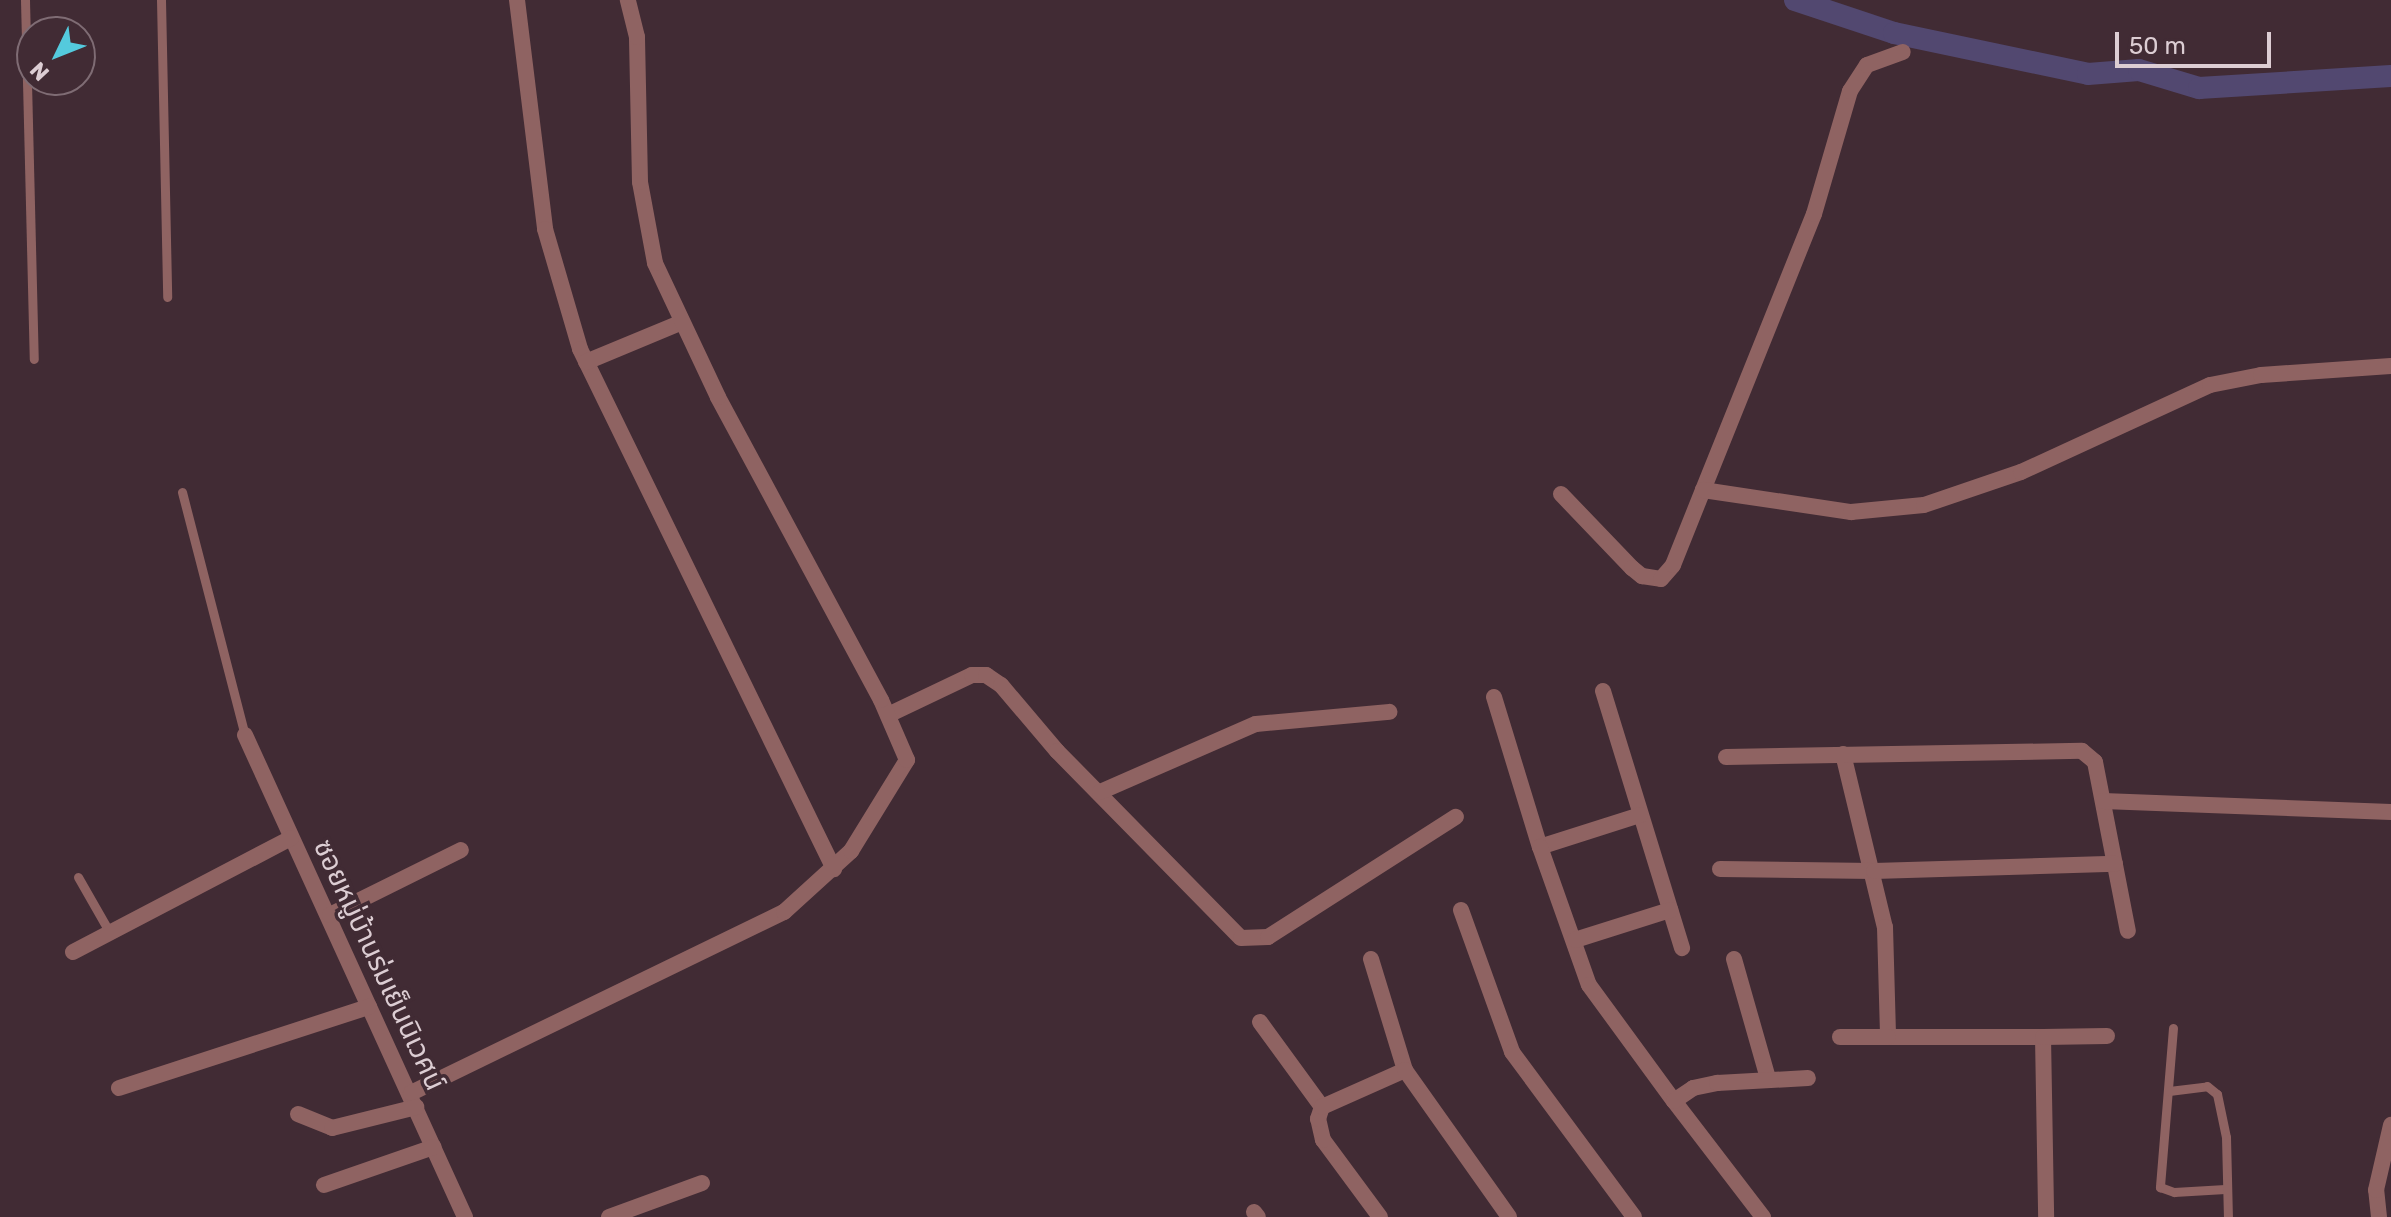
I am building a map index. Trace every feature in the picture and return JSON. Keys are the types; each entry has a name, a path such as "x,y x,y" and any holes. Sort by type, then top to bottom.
{"street":[{"path":"517,0 545,229 586,362 834,869"},
{"path":"298,1114 332,1128 414,1100 784,912 834,869 905,767 906,752 888,715 682,322 644,226 637,37 628,0"},
{"path":"1561,494 1642,576 1661,579 1673,565 1814,214 1850,91 1867,65 1903,52"},
{"path":"586,362 682,322"},
{"path":"1703,490 1851,512 1924,505 2021,472 2210,385 2261,375 2391,366"},
{"path":"888,715 972,675 986,675 1001,685 1230,929 1254,940 1268,937 1456,817"},
{"path":"1603,691 1682,948"},
{"path":"1494,697 1540,847 1589,985 1763,1217"},
{"path":"1100,792 1256,724 1389,712"},
{"name":"ซอยหมู่บ้านร่มเย็นนิเวศน์","path":"245,735 330,915 465,1217"},
{"path":"1726,757 2082,751 2095,762 2128,931"},
{"path":"1843,754 1874,871 1890,965 1888,1037"},
{"path":"2103,801 2391,812"},
{"path":"1540,847 1640,815"},
{"path":"73,952 291,838"},
{"path":"330,915 461,850"},
{"path":"1720,869 1874,871 2115,864"},
{"path":"1461,910 1512,1052 1634,1217"},
{"path":"1575,940 1670,910"},
{"path":"1371,959 1405,1070 1509,1217"},
{"path":"1734,959 1768,1078"},
{"path":"119,1088 369,1007"},
{"path":"1260,1022 1322,1107 1319,1132 1380,1217"},
{"path":"1840,1037 2107,1036"},
{"path":"2043,1037 2046,1217"},
{"path":"1322,1107 1405,1070"},
{"path":"1674,1101 1693,1088 1768,1078 1808,1078"},
{"path":"2379,1217 2376,1190 2391,1125"},
{"path":"324,1185 434,1147"},
{"path":"609,1217 702,1183"}],"lane":[{"path":"25,0 34,359"},
{"path":"161,0 167,297"},
{"path":"182,492 245,735"},
{"path":"78,877 110,933"},
{"path":"2173,1028 2160,1187 2174,1192 2225,1189"},
{"path":"2169,1091 2207,1086 2217,1094 2226,1137 2228,1217"}],"waterway":[{"path":"1795,0 1894,33 2088,74 2139,70 2199,88 2391,76"}]}
